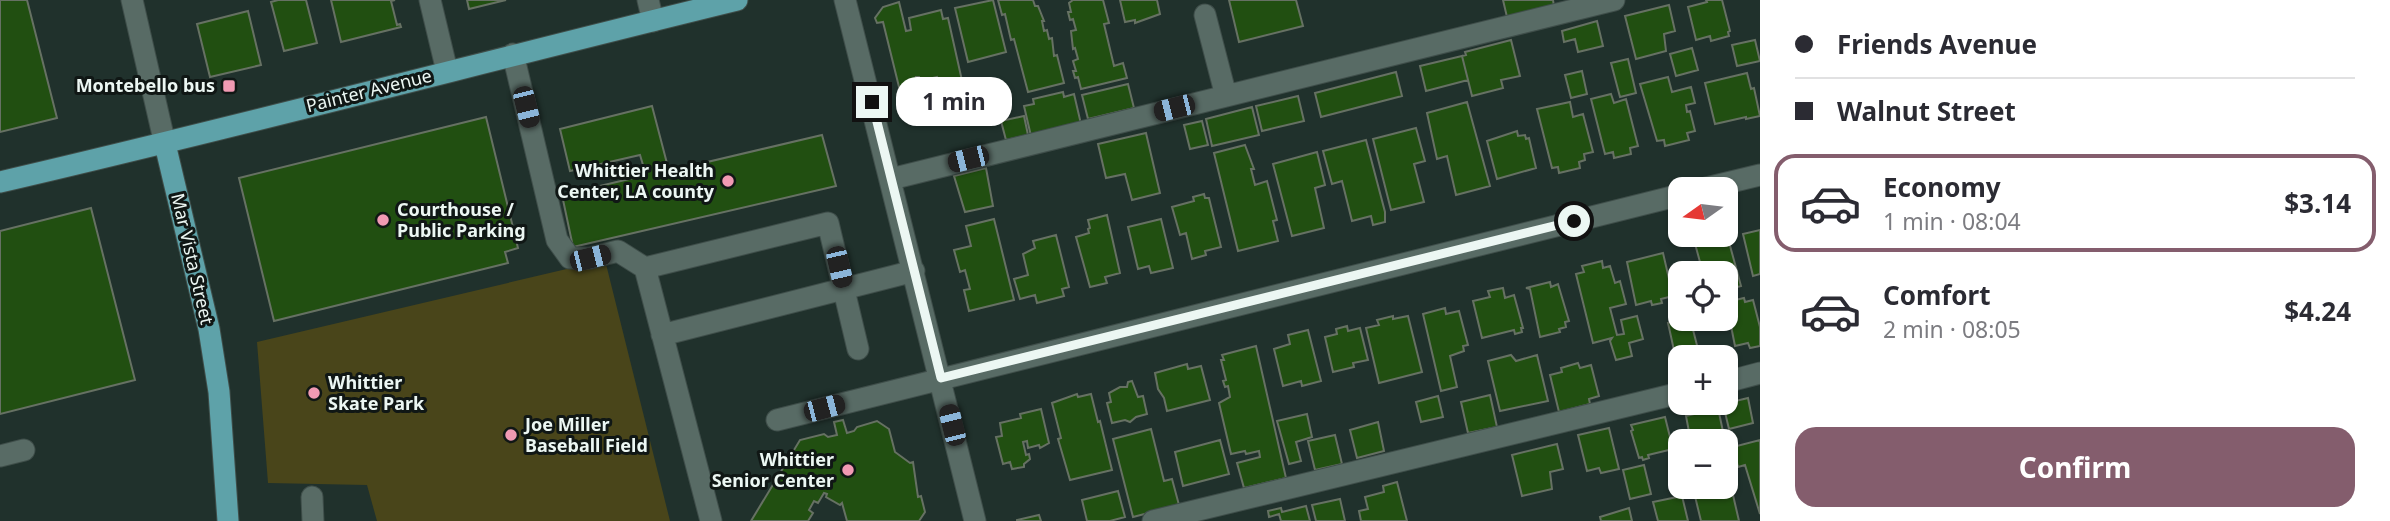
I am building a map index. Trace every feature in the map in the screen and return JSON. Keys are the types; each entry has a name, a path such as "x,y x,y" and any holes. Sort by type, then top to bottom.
{"main road":[{"name":"Painter Avenue","path":"0,182 165,144 513,54 651,10 737,0"},
{"name":"Mar Vista Street","path":"165,144 209,329 219,392 228,521"}],"street":[{"name":"Mar Vista Street","path":"132,0 165,144"},
{"path":"430,0 447,71"},
{"path":"845,0 975,521"},
{"path":"891,178 1614,0"},
{"path":"1205,15 1226,96"},
{"path":"513,54 557,240 570,258 590,258 618,251 645,268 711,521"},
{"path":"1738,180 1760,175"},
{"path":"777,420 1668,197"},
{"path":"645,268 828,223 858,349"},
{"path":"662,335 914,271"},
{"path":"1738,379 1760,373"},
{"path":"1153,521 1668,396"},
{"path":"0,456 24,450"},
{"path":"312,497 313,521"}],"shaded area":[{"path":"605,260 670,521 377,521 367,485 268,483 257,342"}],"building":[{"path":"0,0 27,0 57,118 0,132"},
{"path":"306,0 317,43 284,51 271,2"},
{"path":"331,0 395,0 391,1 397,25 400,24 401,27 341,42"},
{"path":"467,0 506,0 469,9"},
{"path":"993,0 1006,52 968,62 955,8"},
{"path":"998,0 1033,0 1035,6 1038,6 1044,21 1044,31 1047,30 1049,39 1052,38 1054,56 1057,55 1064,83 1028,92 1014,39 1011,40 1005,14 1002,15"},
{"path":"1073,0 1103,0 1109,23 1104,24 1114,66 1123,63 1127,78 1081,89 1078,77 1075,78 1073,71 1076,71 1073,61 1078,59 1075,48 1073,49 1071,31 1076,30 1068,12 1071,12 1069,3"},
{"path":"1120,0 1157,0 1160,14 1135,23 1135,20 1125,22"},
{"path":"1229,0 1296,0 1303,26 1239,42"},
{"path":"1503,0 1553,0 1554,6 1507,17"},
{"path":"1706,0 1722,0 1729,36 1711,41 1710,36 1696,40 1688,7 1707,2"},
{"path":"899,2 906,31 911,30 909,18 941,10 943,19 948,18 965,94 943,99 937,77 920,81 919,77 916,77 919,90 901,95 883,22 877,23 875,18 883,7"},
{"path":"1669,5 1675,31 1664,34 1666,51 1636,59 1625,16"},
{"path":"248,11 261,65 210,77 197,24"},
{"path":"1597,21 1603,46 1578,52 1575,39 1564,42 1562,31"},
{"path":"1511,40 1520,76 1501,80 1503,88 1472,96 1462,56 1466,55 1465,52"},
{"path":"1755,40 1760,61 1737,66 1732,45"},
{"path":"1692,48 1698,70 1676,76 1670,54"},
{"path":"1462,56 1468,80 1426,91 1420,66"},
{"path":"1628,59 1636,93 1620,97 1611,63"},
{"path":"1582,71 1587,94 1571,98 1565,75"},
{"path":"1396,72 1402,96 1321,117 1315,93"},
{"path":"1747,73 1751,89 1754,88 1760,116 1715,124 1705,83"},
{"path":"1668,77 1672,92 1691,87 1695,103 1686,105 1695,131 1687,133 1689,140 1665,146 1664,140 1657,141 1640,84"},
{"path":"1128,84 1134,108 1088,119 1082,95"},
{"path":"1063,92 1064,97 1074,94 1081,124 1031,136 1024,106 1034,104 1033,99"},
{"path":"1611,94 1614,103 1626,99 1638,146 1630,148 1631,154 1614,158 1613,152 1605,154 1591,99"},
{"path":"1298,96 1304,121 1262,131 1256,106"},
{"path":"1467,102 1490,186 1456,195 1447,156 1437,159 1427,113"},
{"path":"1570,102 1573,117 1583,114 1593,152 1584,154 1585,160 1579,162 1580,168 1559,173 1558,167 1552,168 1537,109"},
{"name":"Whittier Health Center, LA county","path":"652,106 669,171 822,135 836,186 573,247 562,195 646,175 640,155 570,171 560,129"},
{"path":"1252,107 1259,135 1212,146 1206,119"},
{"path":"1024,116 1028,135 1006,140 1001,121"},
{"name":"Courthouse / Public Parking","path":"486,117 518,248 505,252 508,263 274,321 239,178"},
{"path":"1202,121 1208,145 1190,149 1184,125"},
{"path":"1416,128 1425,161 1414,164 1424,202 1391,210 1373,139"},
{"path":"1517,131 1518,136 1525,135 1526,139 1529,138 1536,168 1497,179 1487,141"},
{"path":"1146,133 1160,193 1132,200 1125,174 1106,178 1098,144"},
{"path":"1366,140 1385,212 1385,222 1373,225 1371,216 1352,221 1342,181 1332,184 1323,151"},
{"path":"1245,145 1254,169 1251,169 1255,185 1267,181 1277,220 1273,221 1278,241 1238,251 1214,153"},
{"path":"1317,152 1325,185 1315,188 1324,228 1292,236 1273,164"},
{"path":"986,168 993,206 965,212 954,176"},
{"path":"1204,194 1205,198 1209,198 1221,247 1205,251 1206,255 1192,259 1186,233 1180,235 1172,207 1194,201 1193,197"},
{"path":"91,208 135,380 0,414 0,231"},
{"path":"1107,215 1120,273 1105,277 1107,283 1090,287 1076,237 1089,233 1088,220"},
{"path":"994,219 1014,300 969,311 964,290 970,289 965,270 960,272 954,250 971,246 966,226"},
{"path":"1161,219 1173,268 1151,273 1149,266 1138,269 1128,227"},
{"path":"1760,230 1760,274 1753,276 1743,234"},
{"path":"1056,235 1069,287 1062,289 1064,296 1037,303 1035,295 1020,299 1014,279 1028,275 1023,254 1035,248 1033,241"},
{"path":"1696,247 1730,247 1734,261 1700,261"},
{"path":"1663,253 1668,274 1668,297 1661,299 1662,303 1652,305 1651,301 1636,305 1627,262"},
{"path":"1602,261 1603,268 1610,266 1615,283 1620,281 1626,304 1610,308 1617,335 1624,334 1621,320 1637,316 1643,339 1629,343 1632,356 1616,360 1610,341 1612,338 1593,343 1576,274 1584,272 1582,266"},
{"path":"1550,282 1551,287 1558,284 1569,321 1565,322 1566,327 1559,329 1560,332 1540,337 1530,289 1526,288"},
{"path":"1503,288 1505,298 1514,295 1522,332 1515,334 1514,330 1482,338 1473,301 1490,297 1488,291"},
{"path":"1744,298 1745,302 1753,300 1760,327 1760,346 1750,348 1748,343 1735,345 1732,331 1738,331 1738,299"},
{"path":"1445,308 1446,314 1459,311 1468,345 1463,346 1464,351 1450,356 1457,387 1441,391 1423,314"},
{"path":"1393,316 1393,319 1408,316 1422,372 1379,383 1366,328 1379,325 1377,320"},
{"path":"1347,326 1348,331 1360,328 1368,360 1333,372 1325,337 1337,334 1336,329"},
{"path":"1308,330 1321,381 1302,386 1301,381 1283,386 1274,349 1290,344 1288,335"},
{"path":"1670,331 1693,331 1697,345 1673,345"},
{"path":"1256,346 1286,478 1244,488 1237,463 1260,457 1259,451 1231,454 1219,403 1230,397 1228,386 1225,387 1223,381 1226,380 1221,360 1224,360 1222,355"},
{"path":"1511,355 1516,361 1537,355 1548,401 1500,411 1488,361"},
{"path":"1578,363 1580,368 1591,365 1599,396 1589,399 1590,404 1559,412 1550,375 1562,372 1561,368"},
{"path":"1187,364 1188,369 1201,366 1210,400 1167,411 1155,373"},
{"path":"1132,381 1138,397 1143,396 1147,414 1130,422 1125,420 1112,423 1107,403 1111,402 1109,393 1120,387 1127,387 1128,382"},
{"path":"1077,394 1078,397 1091,394 1112,470 1070,480 1058,439 1061,438 1052,403"},
{"path":"1490,395 1497,427 1468,433 1461,402"},
{"path":"1438,396 1443,417 1421,422 1416,402"},
{"path":"1748,398 1753,423 1729,429 1726,415 1738,415 1738,400"},
{"path":"1041,409 1049,443 1040,448 1039,445 1028,448 1027,441 1023,442 1026,455 1029,454 1030,459 1024,467 1012,469 1010,462 1003,464 996,437 1002,436 1000,423"},
{"path":"1307,414 1312,437 1296,442 1301,461 1289,464 1277,421"},
{"path":"1719,415 1722,429 1688,429 1686,416"},
{"path":"1665,417 1668,450 1648,455 1649,458 1643,460 1642,457 1639,458 1631,425"},
{"name":"Whittier Senior Center","path":"843,420 847,433 877,421 889,429 895,452 910,463 913,462 918,497 921,496 925,512 919,521 847,521 842,503 840,505 824,493 818,503 814,501 809,510 813,513 808,521 751,521 800,440 824,434 828,437 837,435 834,422"},
{"path":"1378,422 1384,451 1357,458 1350,430"},
{"path":"1609,428 1619,469 1601,473 1599,468 1587,471 1578,435"},
{"path":"1151,429 1164,481 1172,479 1179,505 1133,517 1113,439"},
{"path":"1335,435 1342,464 1315,470 1308,441"},
{"path":"1220,440 1229,474 1183,486 1175,452"},
{"path":"1760,440 1760,514 1745,465 1738,467 1738,446"},
{"path":"1557,444 1563,469 1550,472 1552,489 1522,496 1512,455"},
{"path":"1644,465 1651,494 1630,499 1623,470"},
{"path":"1397,482 1407,521 1361,521 1359,511 1368,509 1365,497 1384,492 1383,486"},
{"path":"1118,491 1125,517 1110,521 1087,521 1082,500"},
{"path":"1340,499 1345,521 1316,521 1312,505"},
{"path":"1683,499 1688,521 1658,521 1653,502"},
{"path":"1696,499 1734,499 1739,521 1701,521"},
{"path":"1306,506 1310,521 1281,521 1279,514 1269,517 1268,511 1281,508 1282,512"},
{"path":"1629,508 1632,521 1601,521 1600,517"},
{"path":"1039,515 1041,521 1017,521 1017,520"}],"place":[{"name":"Montebello bus","path":"229,86"},
{"name":"Whittier Health Center, LA county","path":"728,181"},
{"name":"Courthouse / Public Parking","path":"383,220"},
{"name":"Whittier Skate Park","path":"314,393"},
{"name":"Joe Miller Baseball Field","path":"511,435"},
{"name":"Whittier Senior Center","path":"848,470"}],"route":[{"path":"872,102 941,378 1574,221"}]}
